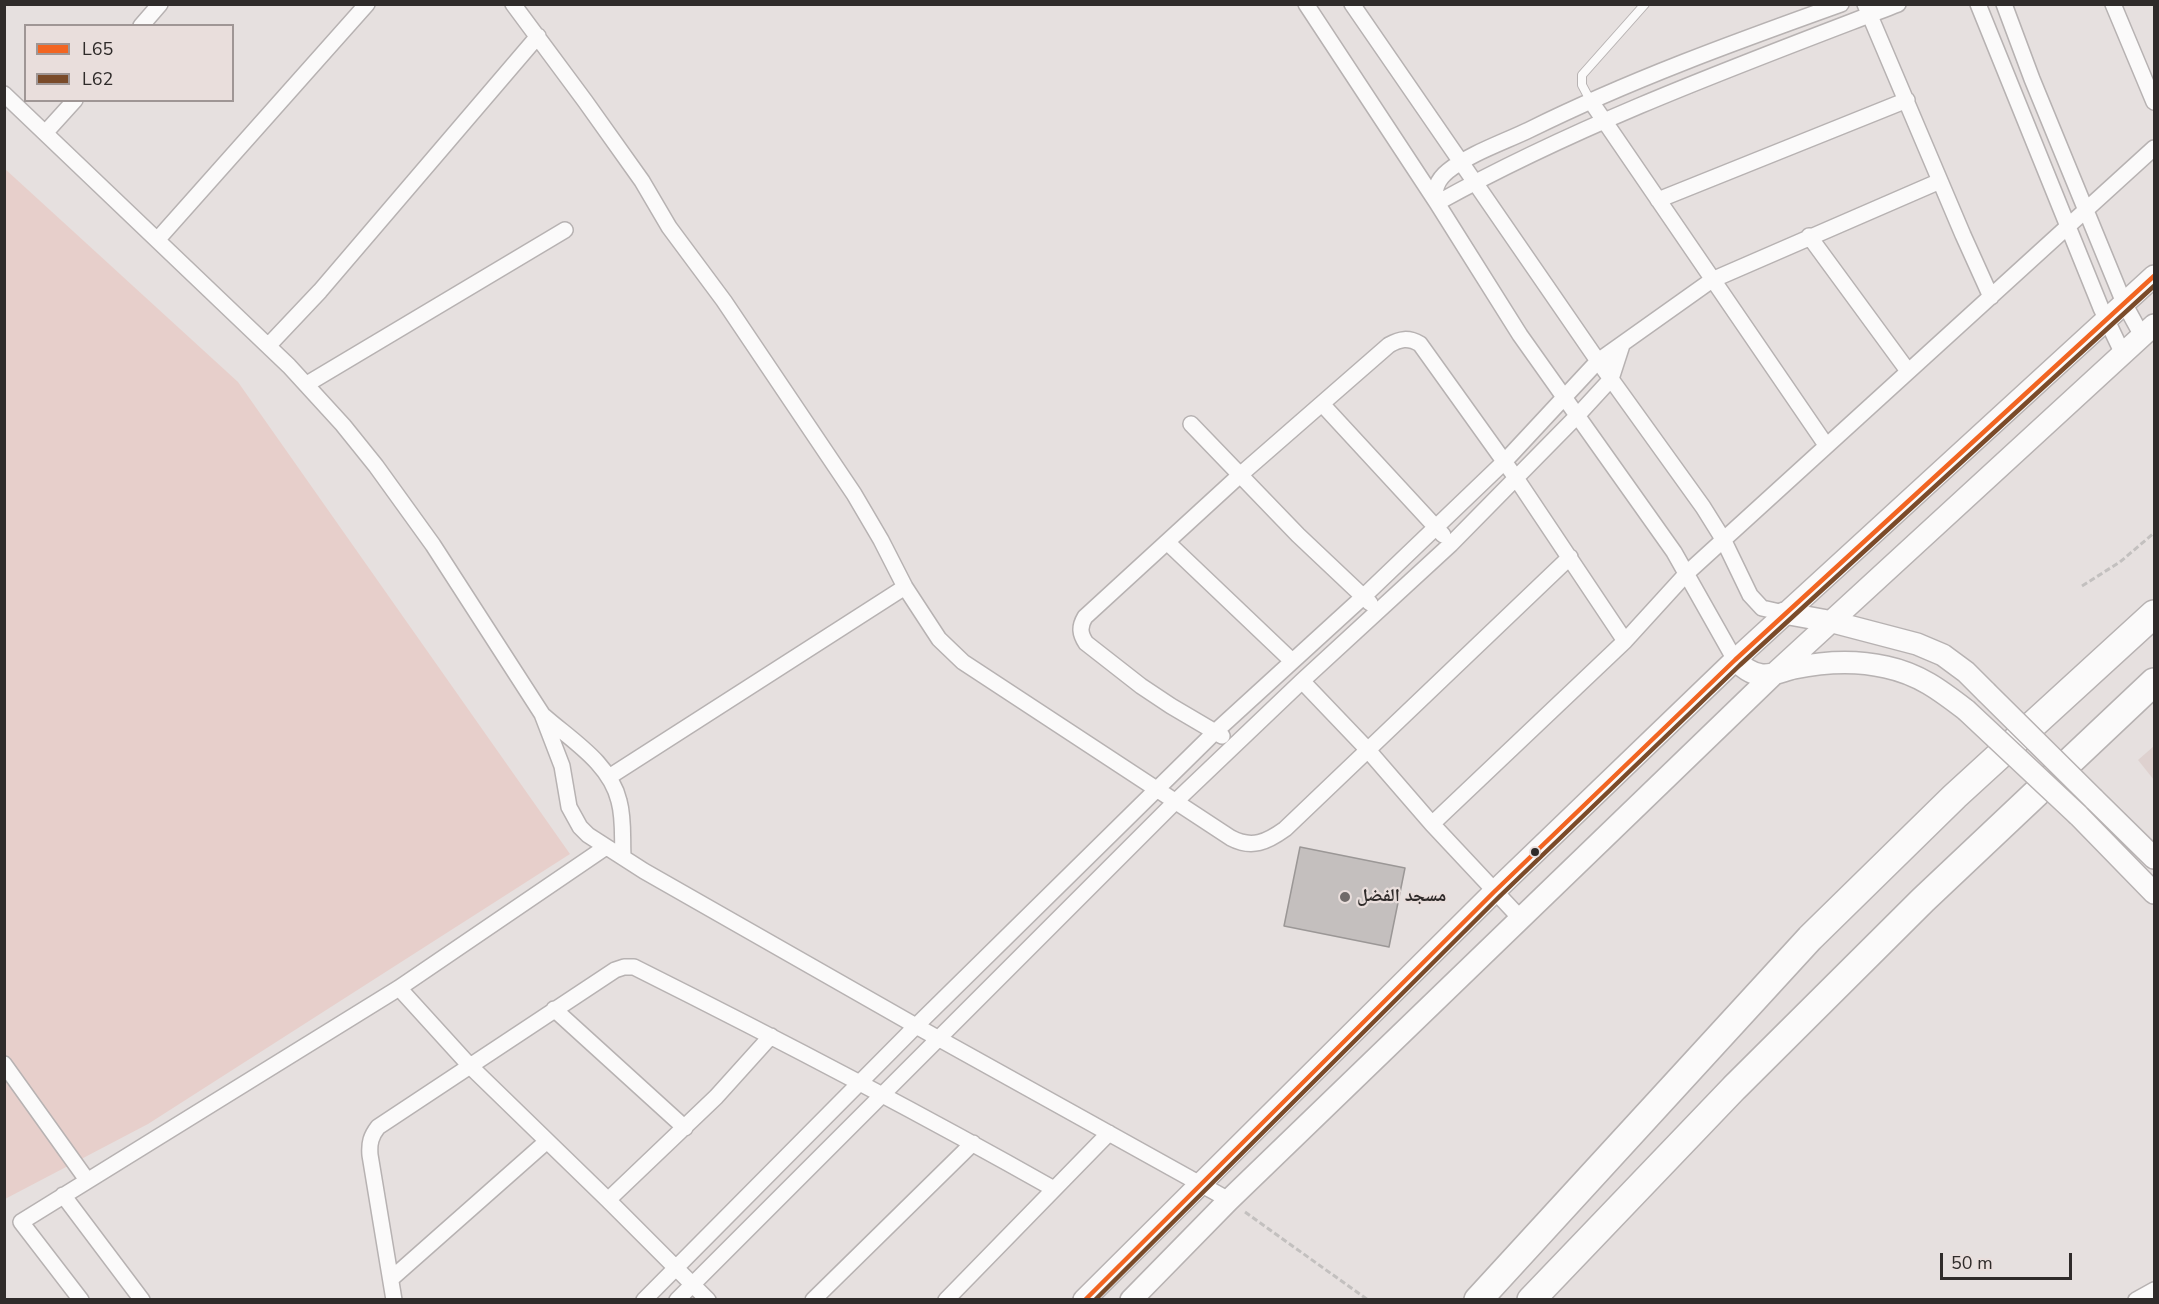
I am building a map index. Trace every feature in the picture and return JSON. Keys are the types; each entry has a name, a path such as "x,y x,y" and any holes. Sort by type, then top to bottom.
{"highway":[{"path":"1478,1299 1810,938 1955,796 2154,614"},
{"path":"1531,1299 1734,1088 1923,900 2154,682"}],"street":[{"path":"143,24 160,4"},
{"path":"158,239 368,4"},
{"path":"513,4 642,181 669,226 724,301 854,494 905,586 939,639 963,662 1241,844 1258,844 1269,840 1285,829 1570,557"},
{"path":"1306,4 1437,203 1520,335 1687,573 1735,660 1742,668 1763,675 1803,666 1838,663 1885,666 1934,685 1966,710 2078,815 2154,893"},
{"path":"1353,4 1474,183 1703,507 1723,539 1756,603 1762,608 1833,622 1917,644 1943,655 1966,672 2154,858"},
{"path":"1437,203 1435,191 1440,179 1461,163 1590,100 1735,42 1841,4"},
{"path":"1437,203 1474,183 1604,122 1867,10 1898,4"},
{"path":"1978,4 2106,320 2124,354"},
{"path":"1131,1299 1229,1200 1774,674 2148,330 2124,303 2004,4"},
{"path":"2113,4 2154,102"},
{"path":"1867,10 1991,297"},
{"path":"268,346 320,291 538,36"},
{"path":"4,94 307,384 343,425 404,503 542,714 562,766 566,796 574,817 588,835 644,871 937,1038 1229,1200"},
{"path":"1590,100 1826,445"},
{"path":"1658,200 1907,100"},
{"path":"46,132 73,102"},
{"path":"1432,824 1625,641 1687,573 1723,539 2154,148"},
{"path":"644,1299 916,1026 1215,732 1291,660 1363,597 1504,462 1598,361 1712,280 1940,181"},
{"path":"307,384 565,230"},
{"path":"1809,236 1908,371"},
{"path":"1084,1299 1494,892 1784,613 2154,276"},
{"path":"1236,744 1141,686 1086,643 1081,634 1081,623 1240,476 1397,340 1413,340 1420,344 1516,478 1625,641"},
{"path":"677,1299 1175,802 1451,544 1611,379 1622,345"},
{"path":"1322,404 1451,544"},
{"path":"1191,424 1298,535 1378,612"},
{"path":"1167,542 1291,660"},
{"path":"609,777 905,586"},
{"path":"1302,681 1367,749 1432,824 1521,920"},
{"path":"542,714 594,760 609,777 622,812 623,856"},
{"path":"81,1299 21,1222 399,988 606,847"},
{"path":"394,1299 370,1155 371,1138 378,1127 554,1009 615,970 624,967 634,967 771,1035 882,1093 1054,1189"},
{"path":"399,988 470,1066 708,1299"},
{"path":"554,1009 685,1128"},
{"path":"608,1200 716,1097 771,1035"},
{"path":"4,1064 87,1180"},
{"path":"946,1299 1109,1133"},
{"path":"391,1279 546,1142"},
{"path":"813,1299 973,1143"},
{"path":"63,1195 142,1299"},
{"path":"2136,1299 2154,1290"}],"lane":[{"path":"1590,100 1582,85 1582,75 1645,4"}],"path":[{"path":"2082,586 2120,562 2154,533"},
{"path":"1229,1200 1368,1299"}],"shaded area":[{"path":"4,168 238,382 570,854 148,1124 5,1199"},
{"path":"2154,746 2154,780 2138,760"}],"building":[{"name":"مسجد الفضل","path":"1300,847 1405,868 1389,947 1284,926"}],"transit line":[{"name":"L65","path":"1085,1300 1494,892 1735,660 2154,276"},
{"name":"L62","path":"1095,1300 1499,897 1740,665 2154,286"}],"place":[{"name":"مسجد الفضل","path":"1345,897"}]}
